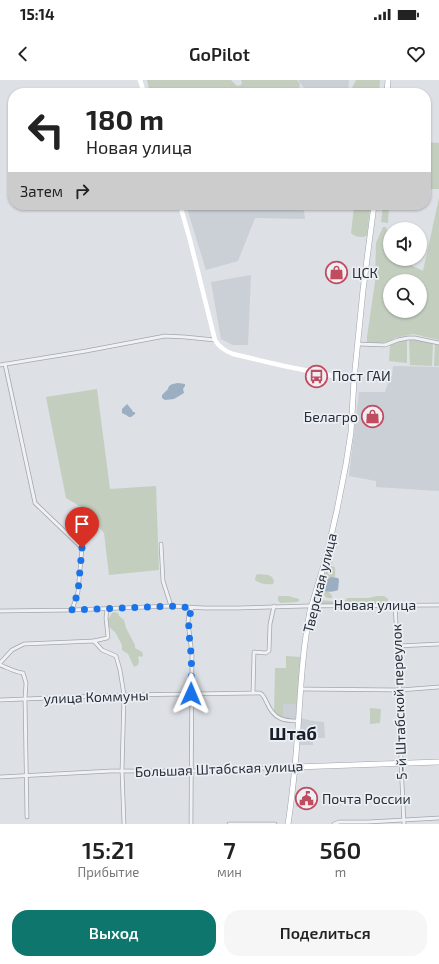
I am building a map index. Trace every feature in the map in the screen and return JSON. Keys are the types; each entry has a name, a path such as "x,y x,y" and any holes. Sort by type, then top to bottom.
{"main road":[{"name":"Тверская улица","path":"288,824 295,767 308,620 328,553 346,469 351,432 354,380 365,266 373,210"},
{"name":"Большая Штабская улица","path":"295,767 439,762"}],"street":[{"path":"181,210 215,340 221,348 230,353 284,366 354,380"},
{"path":"0,365 165,336 215,340"},
{"path":"358,344 385,345 408,338 439,343"},
{"path":"5,364 34,502 82,548 78,592 72,610"},
{"path":"161,544 163,581 171,606"},
{"name":"Новая улица","path":"0,611 171,606 192,608 238,608 274,606 439,604"},
{"name":"5-й Штабской переулок","path":"395,605 400,690 401,763 404,822"},
{"path":"274,606 270,624 269,651 266,653 254,652 253,693 262,694 271,710 282,720 298,721"},
{"path":"191,824 192,655 188,622 189,614 192,608"},
{"path":"27,817 26,683 23,673 15,672 0,664 12,650 24,644 94,641 108,637 106,609"},
{"path":"94,641 102,650 116,656 120,670 124,695 122,771 124,824"},
{"path":"398,646 439,644"},
{"path":"301,688 400,690 439,687"},
{"name":"улица Коммуны","path":"0,700 124,695 253,693"},
{"name":"Большая Штабская улица","path":"0,777 122,771 192,771 295,767"},
{"path":"334,824 339,822 404,822 439,818"},
{"path":"229,824 276,824"}],"shaded area":[{"path":"298,80 349,80 348,88 304,88"},
{"path":"188,210 304,210 305,219 255,218 238,261 206,270"},
{"path":"251,275 248,345 233,345 221,339 211,282"},
{"path":"393,366 439,367 439,491 376,487 376,481 349,476 359,392 385,392 390,377 392,376"},
{"path":"283,704 297,704 297,718 283,718"},
{"path":"300,718 324,722 325,738 313,738 313,745 299,745"},
{"path":"298,793 312,793 313,806 296,807"}],"green space":[{"path":"147,80 231,80 237,86 241,85 241,80 297,80 300,84 299,88 149,88"},
{"path":"356,80 380,80 379,88 352,88"},
{"path":"431,142 439,143 439,189 431,189"},
{"path":"439,198 439,340 413,334 395,338 388,342 367,342 375,282 376,243 383,227 383,266 413,266 423,271 424,266 427,266 427,253"},
{"path":"354,210 370,210 367,236 358,237 351,233"},
{"path":"382,210 389,210 388,222 381,222"},
{"path":"409,339 433,343 432,366 410,365"},
{"path":"407,340 407,363 389,361 390,345"},
{"path":"435,344 439,345 439,366 434,366"},
{"path":"97,389 110,489 156,486 159,570 109,575 104,533 83,508 66,498 46,397"},
{"path":"333,561 331,566 335,567 335,578 328,592 332,598 329,598 326,597 321,590 325,569"},
{"path":"258,574 272,577 274,581 273,584 263,584 255,580 256,575"},
{"path":"279,596 288,596 299,599 299,601 281,603 278,601"},
{"path":"384,596 388,599 388,603 346,604 345,601 347,598 368,598"},
{"path":"320,600 342,602 342,604 318,604"},
{"path":"114,612 118,613 124,620 135,648 142,652 142,657 139,656 138,658 138,665 134,667 128,654 122,650 122,645 115,632 109,627 108,620"},
{"path":"286,656 301,657 297,704 283,704 283,719 274,713 275,668 286,668"},
{"path":"370,708 381,709 380,723 370,724"}],"water":[{"path":"178,383 185,384 183,389 184,393 174,399 165,400 162,398 162,395 169,386"},
{"path":"127,404 133,412 135,412 135,414 131,417 122,413 122,409"},
{"path":"331,577 338,578 338,590 332,592 325,591 325,581"}],"place":[{"name":"ЦСК","path":"337,273"},
{"name":"Пост ГАИ","path":"316,376"},
{"name":"Белагро","path":"373,417"},
{"name":"Почта России","path":"306,799"}],"district":[{"name":"Штаб","path":"293,734"}],"route":[{"path":"82,548 82,564 78,592 72,610 171,606 192,608 189,614 188,622 192,655 191,694"}]}
